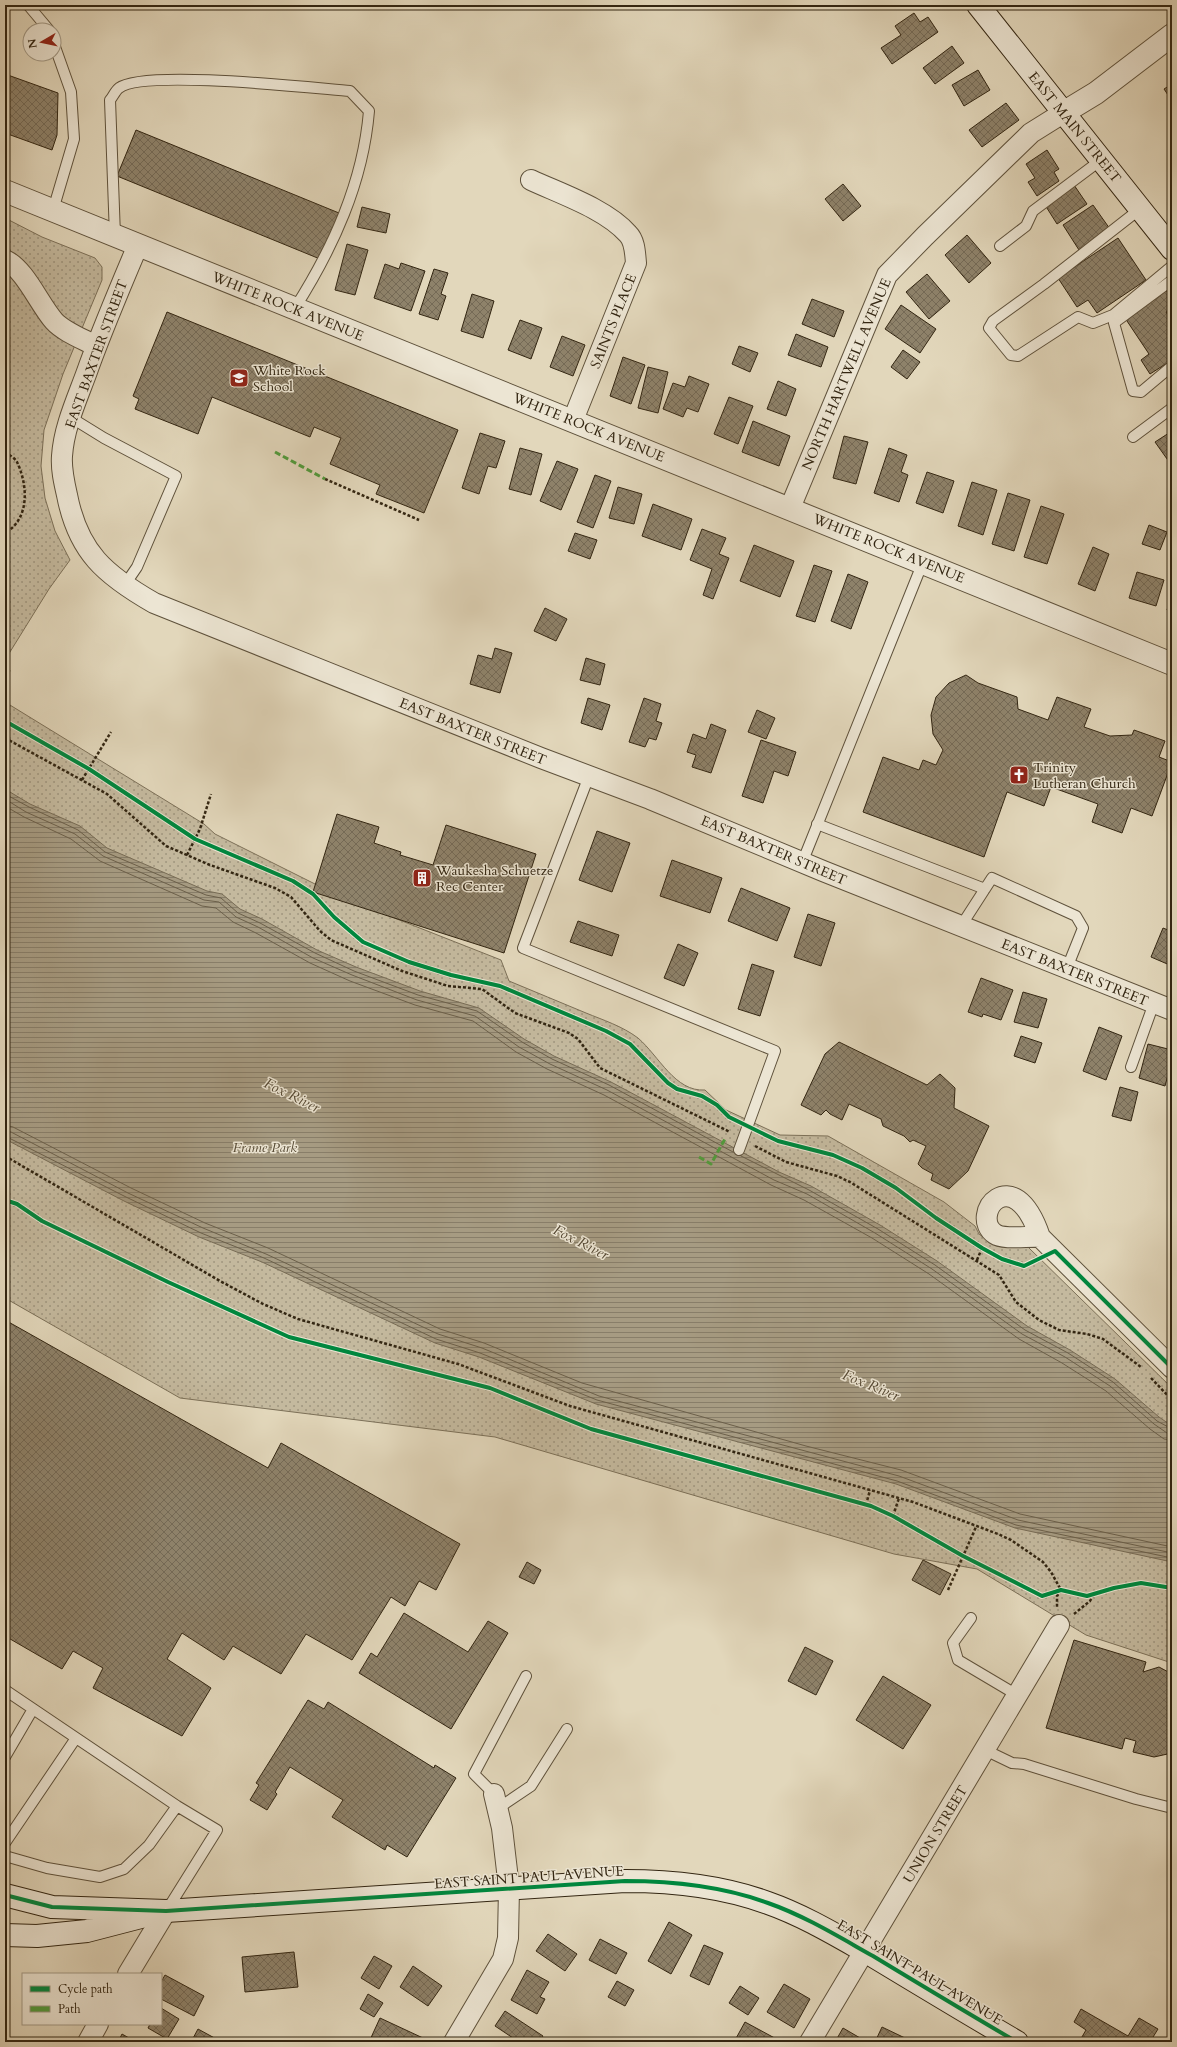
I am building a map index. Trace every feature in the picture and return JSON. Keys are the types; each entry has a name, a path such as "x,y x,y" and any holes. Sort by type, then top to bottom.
{"main road":[{"name":"EAST MAIN STREET","path":"978,5 1172,249"},
{"name":"NORTH HARTWELL AVENUE","path":"1063,113 1096,93 1172,35"},
{"name":"WHITE ROCK AVENUE","path":"5,191 1172,664"},
{"name":"EAST SAINT PAUL AVENUE","path":"5,1895 52,1907 166,1911 625,1881 674,1882 696,1885 742,1895 784,1909 844,1938 1016,2042"},
{"path":"5,1935 37,1936 87,1931 166,1911"}],"street":[{"name":"NORTH HARTWELL AVENUE","path":"790,508 887,275 924,236 1031,133 1063,113"},
{"name":"SAINTS PLACE","path":"531,180 606,215 628,234 633,244 636,263 573,420"},
{"name":"EAST BAXTER STREET","path":"138,245 96,346 70,417 62,455 63,476 70,510 81,539 93,557 106,572 124,586 160,606 650,799 802,862 1163,1007"},
{"path":"5,260 21,275 54,321 62,328 96,346"},
{"path":"1040,1237 1169,1358"},
{"name":"UNION STREET","path":"810,2042 1059,1625"},
{"path":"454,2042 503,1960 508,1938 509,1888 502,1828 495,1802"},
{"path":"129,1973 166,1911"},
{"path":"88,2042 97,2025"}],"lane":[{"path":"28,5 42,22"},
{"path":"53,210 74,139 71,92 60,62"},
{"path":"115,236 110,100 119,88 142,81 191,79 350,91 369,111 367,137 353,191 337,234 317,274 295,308"},
{"path":"1000,246 1026,226 1033,211 1101,160"},
{"path":"1140,209 993,321 989,328 1011,355 1018,356 1078,317 1094,323 1113,315 1172,266"},
{"path":"1172,280 1114,323 1133,391 1141,392 1172,366"},
{"path":"1133,437 1172,408"},
{"path":"70,417 104,438 176,476 137,567 124,586"},
{"path":"802,862 923,562"},
{"path":"589,776 523,948 776,1051 739,1150"},
{"path":"818,824 985,889"},
{"path":"961,926 992,878 1076,916 1083,928 1067,968"},
{"path":"1131,1067 1163,1007"},
{"path":"970,1618 952,1643 958,1660 1017,1695"},
{"path":"526,1676 474,1774 495,1802 530,1786 567,1729"},
{"path":"5,1690 177,1806 217,1830 166,1911"},
{"path":"5,1757 33,1709"},
{"path":"5,1843 76,1738"},
{"path":"985,1750 1012,1763 1024,1764 1136,1799 1172,1808"},
{"path":"5,1856 47,1868 100,1877 124,1868 129,1864 149,1845 177,1806"}],"path":[{"path":"5,452 16,461 26,492 22,514 11,530 5,533"},
{"path":"325,479 419,520"},
{"path":"5,672 10,670"},
{"path":"82,780 111,732"},
{"path":"5,738 107,794 166,846 275,888 291,897 320,931 331,940 402,971 448,986 482,989 515,1013 569,1033 578,1039 600,1068 709,1120 786,1162 837,1176 850,1182 999,1275 1016,1302 1039,1320 1059,1330 1087,1334 1103,1339 1141,1367 1172,1400"},
{"path":"82,765 95,773"},
{"path":"187,855 195,839 211,794"},
{"path":"190,835 202,842"},
{"path":"5,1156 220,1281 263,1304 298,1319 458,1364 570,1406 899,1498 1010,1540 1043,1562 1052,1572 1061,1590"},
{"path":"977,1245 989,1252"},
{"path":"977,1260 982,1248"},
{"path":"866,1505 870,1490"},
{"path":"893,1516 899,1498"},
{"path":"858,1503 871,1506"},
{"path":"886,1512 899,1519"},
{"path":"948,1590 976,1526"},
{"path":"956,1552 969,1559"},
{"path":"1055,1592 1061,1590 1068,1592"},
{"path":"1087,1596 1101,1592"},
{"path":"1059,1625 1086,1605 1094,1594"}],"green space":[{"path":"5,218 42,237 95,258 102,267 102,280 63,374 44,430 41,466 45,498 55,531 70,560 49,589 5,660"},
{"name":"Frame Park","path":"5,702 204,824 215,834 341,897 501,960 509,981 626,1030 646,1045 668,1072 676,1079 694,1089 705,1090 726,1110 780,1135 828,1136 944,1202 975,1226 979,1234 992,1244 1007,1247 1027,1246 1172,1388 1172,1663 1086,1635 977,1569 894,1554 495,1437 180,1398 5,1298"}],"water":[{"name":"Frame Park","path":"5,789 30,804 80,826 107,848 207,891 222,894 240,909 262,919 317,950 356,967 420,991 479,1008 524,1039 554,1056 611,1082 779,1172 811,1186 880,1225 937,1261 1027,1326 1070,1350 1115,1379 1159,1417 1172,1426 1172,1562 1015,1528 896,1484 596,1404 479,1357 435,1343 262,1262 199,1237 124,1201 5,1139"}],"building":[{"path":"1052,5 1088,5 1088,9 1052,9"},
{"path":"914,13 920,22 928,17 938,32 892,64 881,48 901,35 895,26"},
{"path":"952,46 964,63 935,84 923,68"},
{"path":"5,50 9,50 5,67"},
{"path":"978,70 990,90 964,106 952,85"},
{"path":"5,74 58,93 57,135 52,150 5,133"},
{"path":"1172,84 1172,101 1164,89"},
{"path":"1006,103 1019,120 982,147 969,130"},
{"path":"136,130 339,213 320,259 117,176"},
{"path":"1047,150 1059,169 1054,172 1059,181 1037,196 1028,182 1035,178 1026,164"},
{"path":"843,184 861,206 843,221 825,199"},
{"path":"1074,185 1087,204 1057,224 1045,205"},
{"path":"1093,205 1110,229 1079,250 1063,225"},
{"path":"362,207 390,214 386,233 357,227"},
{"path":"967,235 991,263 969,283 945,255"},
{"path":"1118,238 1146,280 1097,313 1088,300 1077,307 1058,278"},
{"path":"347,244 368,250 355,295 335,290"},
{"path":"401,263 425,271 411,311 374,298 385,264 399,269"},
{"path":"434,269 448,273 441,294 446,296 438,320 419,314"},
{"path":"927,274 950,301 929,319 906,292"},
{"path":"1166,290 1172,300 1172,309 1166,312 1172,321 1172,360 1150,374 1141,360 1149,354 1125,318"},
{"path":"472,294 494,301 483,338 461,331"},
{"path":"812,299 844,311 834,337 802,324"},
{"path":"901,305 936,329 920,353 885,329"},
{"path":"167,312 458,430 424,513 376,494 380,485 330,464 341,438 314,427 310,437 212,397 198,434 135,409 139,399 133,396"},
{"path":"520,320 542,328 531,359 508,350"},
{"path":"796,334 828,347 821,367 788,355"},
{"path":"562,336 585,345 573,376 550,367"},
{"path":"739,346 758,353 750,372 732,364"},
{"path":"903,350 920,362 907,379 891,367"},
{"path":"623,357 645,365 631,404 610,396"},
{"path":"648,367 668,372 658,413 638,408"},
{"path":"689,376 709,384 698,412 687,408 683,417 663,409 673,383 685,387"},
{"path":"778,381 796,389 786,416 767,409"},
{"path":"729,397 753,406 738,444 714,434"},
{"path":"753,421 790,436 779,466 742,452"},
{"path":"1172,431 1172,466 1155,442"},
{"path":"480,433 505,441 496,468 488,466 479,494 462,488"},
{"path":"844,436 868,442 856,484 833,478"},
{"path":"520,448 542,454 531,495 509,489"},
{"path":"889,448 907,455 901,472 908,475 899,502 874,493"},
{"path":"557,461 578,469 561,510 540,501"},
{"path":"927,472 954,481 943,513 916,503"},
{"path":"595,475 611,481 593,528 577,522"},
{"path":"972,482 997,490 983,535 958,526"},
{"path":"618,487 642,494 634,524 609,518"},
{"path":"1008,493 1030,500 1014,551 992,544"},
{"path":"653,504 692,519 681,550 642,536"},
{"path":"1041,506 1064,514 1047,564 1024,557"},
{"path":"1149,525 1167,532 1160,550 1142,544"},
{"path":"702,529 726,538 719,554 729,558 713,599 703,595 712,569 690,560"},
{"path":"575,533 597,540 590,559 568,551"},
{"path":"754,545 794,561 780,597 740,581"},
{"path":"1093,547 1109,554 1095,591 1078,584"},
{"path":"814,565 832,571 815,622 796,616"},
{"path":"1137,572 1164,580 1156,606 1129,598"},
{"path":"848,574 868,582 851,629 831,621"},
{"path":"1172,593 1172,611 1167,610"},
{"path":"545,608 567,619 556,641 534,631"},
{"path":"495,648 512,653 500,693 470,684 478,655 492,659"},
{"path":"586,658 605,664 600,685 580,680"},
{"path":"966,675 978,683 1017,697 1018,709 1048,720 1057,697 1091,709 1084,727 1110,736 1132,735 1134,730 1165,741 1159,757 1172,762 1152,816 1131,808 1122,833 1092,822 1098,804 1051,787 1044,806 1007,792 984,857 863,812 883,757 919,770 923,760 936,765 943,750 933,734 931,715 936,697 949,683"},
{"path":"588,698 610,705 602,730 581,723"},
{"path":"644,698 661,704 656,721 662,723 656,740 649,738 645,747 629,742"},
{"path":"757,710 775,718 766,739 748,732"},
{"path":"711,724 726,730 711,773 692,767 696,755 687,752 693,734 706,739"},
{"path":"761,740 796,752 788,776 774,771 763,803 742,796"},
{"name":"Waukesha Schuetze Rec Center","path":"337,814 379,827 374,843 401,852 400,855 433,865 446,825 536,854 504,953 313,892"},
{"path":"597,831 630,843 612,892 579,880"},
{"path":"672,860 722,878 710,913 660,896"},
{"path":"741,888 790,908 777,941 728,921"},
{"path":"808,914 835,923 821,966 794,957"},
{"path":"578,921 619,935 612,956 570,942"},
{"path":"1172,921 1172,966 1151,957 1163,928 1168,930"},
{"path":"678,944 698,953 684,986 664,978"},
{"path":"752,964 774,971 760,1016 738,1009"},
{"path":"981,978 1013,990 1001,1020 983,1014 982,1017 968,1012"},
{"path":"1023,992 1047,999 1038,1028 1014,1022"},
{"path":"1099,1027 1122,1036 1106,1080 1083,1071"},
{"path":"1021,1036 1042,1043 1035,1063 1014,1056"},
{"path":"839,1042 927,1085 940,1074 955,1088 954,1108 989,1126 968,1171 949,1189 931,1180 933,1174 918,1164 926,1146 913,1140 910,1142 904,1136 883,1126 881,1119 849,1104 842,1120 830,1114 826,1110 821,1115 801,1105 825,1054"},
{"path":"1148,1044 1172,1050 1172,1060 1165,1086 1139,1078"},
{"path":"1120,1087 1138,1092 1131,1121 1112,1116"},
{"path":"5,1320 268,1468 281,1443 460,1544 436,1590 419,1581 405,1606 391,1597 352,1660 306,1634 281,1674 233,1646 224,1660 182,1633 167,1659 211,1688 182,1736 93,1688 103,1668 73,1651 62,1669 5,1636"},
{"path":"923,1560 951,1574 940,1595 912,1580"},
{"path":"527,1562 541,1570 534,1584 519,1577"},
{"path":"404,1613 468,1652 488,1621 508,1633 451,1729 359,1673 371,1653 377,1657"},
{"path":"1074,1640 1146,1662 1143,1672 1159,1667 1172,1674 1172,1753 1154,1757 1133,1752 1136,1741 1125,1738 1122,1749 1046,1728"},
{"path":"805,1647 833,1661 816,1695 788,1681"},
{"path":"883,1676 931,1705 903,1749 856,1720"},
{"path":"308,1700 324,1709 328,1702 434,1768 435,1765 456,1778 407,1857 387,1845 385,1850 332,1817 343,1800 290,1767 275,1792 277,1794 267,1810 250,1800 259,1785 256,1783"},
{"path":"669,1922 692,1935 671,1974 648,1961"},
{"path":"548,1934 577,1954 565,1971 536,1951"},
{"path":"600,1939 627,1953 616,1974 589,1960"},
{"path":"704,1945 723,1953 709,1985 690,1976"},
{"path":"294,1952 298,1987 245,1992 242,1957"},
{"path":"374,1956 392,1966 379,1989 361,1978"},
{"path":"413,1966 442,1986 428,2006 400,1987"},
{"path":"527,1970 549,1982 540,1997 545,1999 537,2014 511,2000"},
{"path":"165,1975 204,1996 194,2016 162,2000 162,1980"},
{"path":"617,1981 634,1990 625,2006 608,1997"},
{"path":"784,1984 810,1999 794,2028 767,2012"},
{"path":"740,1986 759,1998 748,2015 729,2003"},
{"path":"368,1994 383,2003 374,2017 360,2009"},
{"path":"162,2009 179,2019 167,2039 148,2028 150,2025 162,2025"},
{"path":"1081,2009 1128,2036 1139,2018 1158,2029 1150,2042 1079,2042 1086,2030 1074,2022"},
{"path":"505,2011 543,2036 539,2042 519,2042 495,2026"},
{"path":"380,2018 423,2038 421,2042 369,2042"},
{"path":"745,2022 782,2042 734,2042"},
{"path":"882,2027 905,2038 903,2042 875,2042"},
{"path":"843,2028 867,2042 835,2042"},
{"path":"198,2029 220,2041 191,2042"},
{"path":"122,2034 136,2042 118,2042"}],"marked path":[{"path":"275,452 325,479"},
{"path":"699,1157 711,1164 726,1137"}],"cycle path":[{"path":"5,721 89,769 195,839 293,881 313,894 334,917 363,942 409,962 451,975 500,986 606,1031 630,1044 668,1083 677,1089 702,1096 717,1105 729,1117 778,1141 833,1155 862,1168 896,1188 936,1218 982,1248 1002,1259 1024,1266 1055,1251 1172,1368"},
{"path":"5,1200 17,1204 42,1221 168,1282 289,1337 490,1388 591,1429 871,1506 893,1516 963,1556 1042,1596 1061,1590 1087,1596 1114,1588 1141,1583 1172,1588"},
{"path":"5,1895 52,1907 166,1911 625,1881 679,1883 733,1892 751,1897 782,1908 809,1920 873,1956 1017,2042"}],"place":[{"name":"White Rock School","path":"239,378"},
{"name":"Trinity Lutheran Church","path":"1019,775"},
{"name":"Waukesha Schuetze Rec Center","path":"422,878"}],"water label":[{"name":"Fox River","path":"292,1095"},
{"name":"Fox River","path":"581,1242"},
{"name":"Fox River","path":"871,1385"}]}
